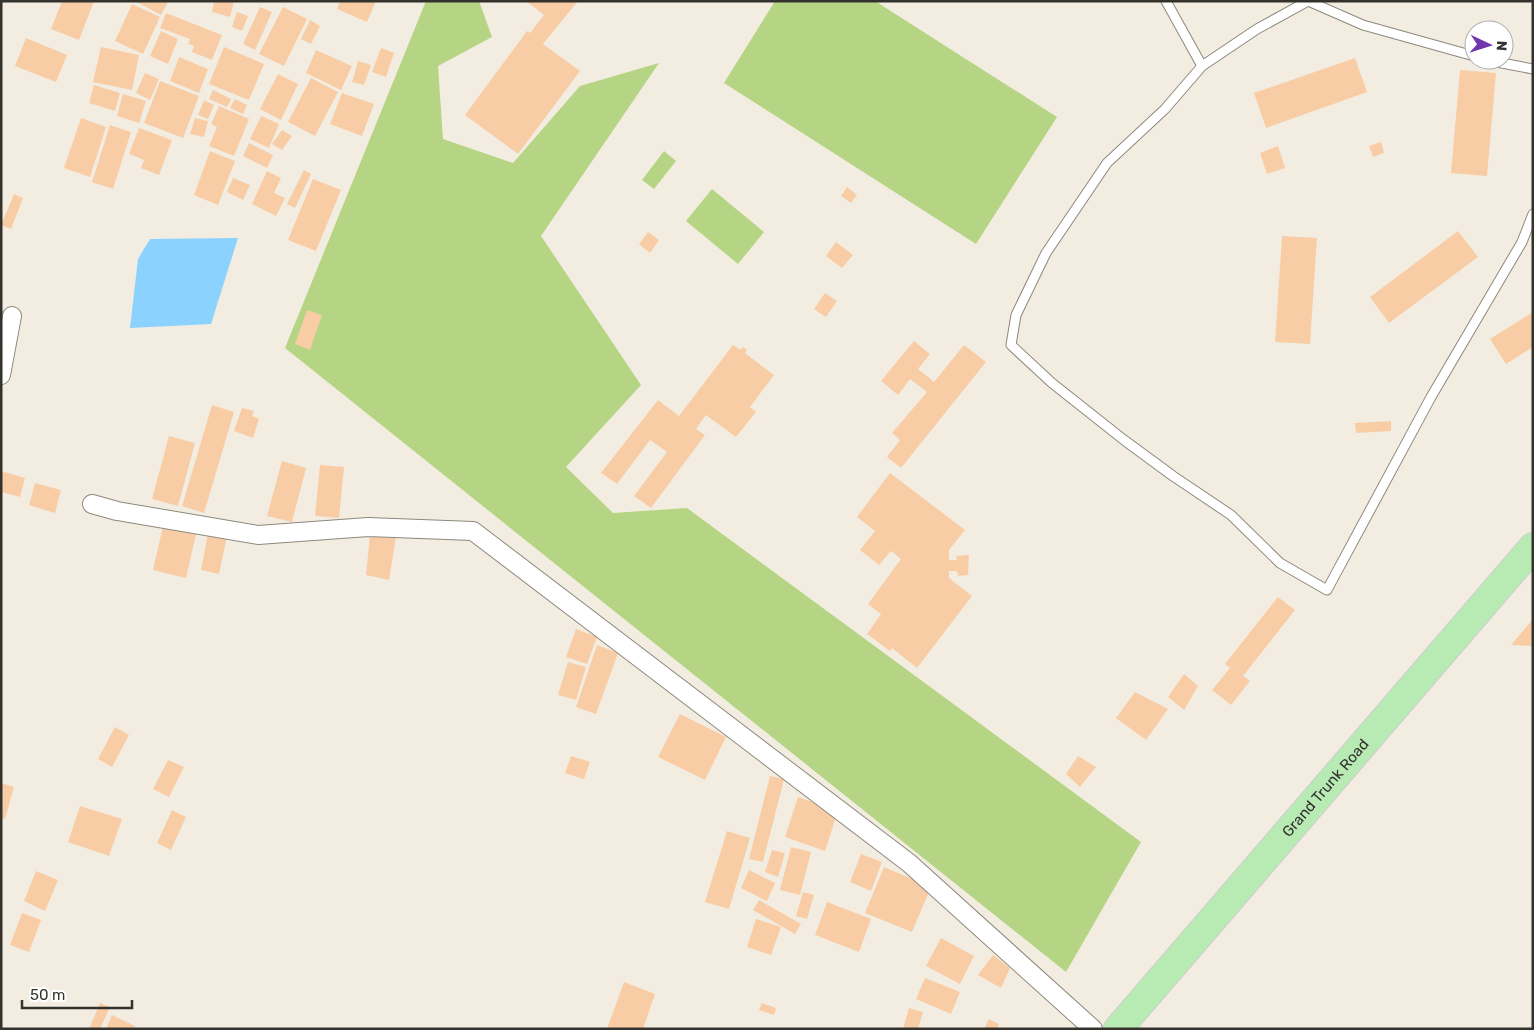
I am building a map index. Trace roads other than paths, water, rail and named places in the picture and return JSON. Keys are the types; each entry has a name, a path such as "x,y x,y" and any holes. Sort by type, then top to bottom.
{"highway":[{"name":"Grand Trunk Road","path":"1118,1029 1533,547"}],"street":[{"path":"1,375 12,316"},
{"path":"92,504 117,511 258,535 368,527 473,531 909,863 1093,1029"}],"lane":[{"path":"1166,1 1202,66"},
{"path":"1464,53 1363,25 1308,1 1256,29 1202,66 1165,108 1107,163 1046,253 1016,315 1010,345 1052,383 1124,440 1231,515 1280,563 1327,590 1431,397 1522,242 1533,214"},
{"path":"1514,66 1533,70"}],"water":[{"path":"238,238 211,324 130,328 138,259 150,239"}]}
